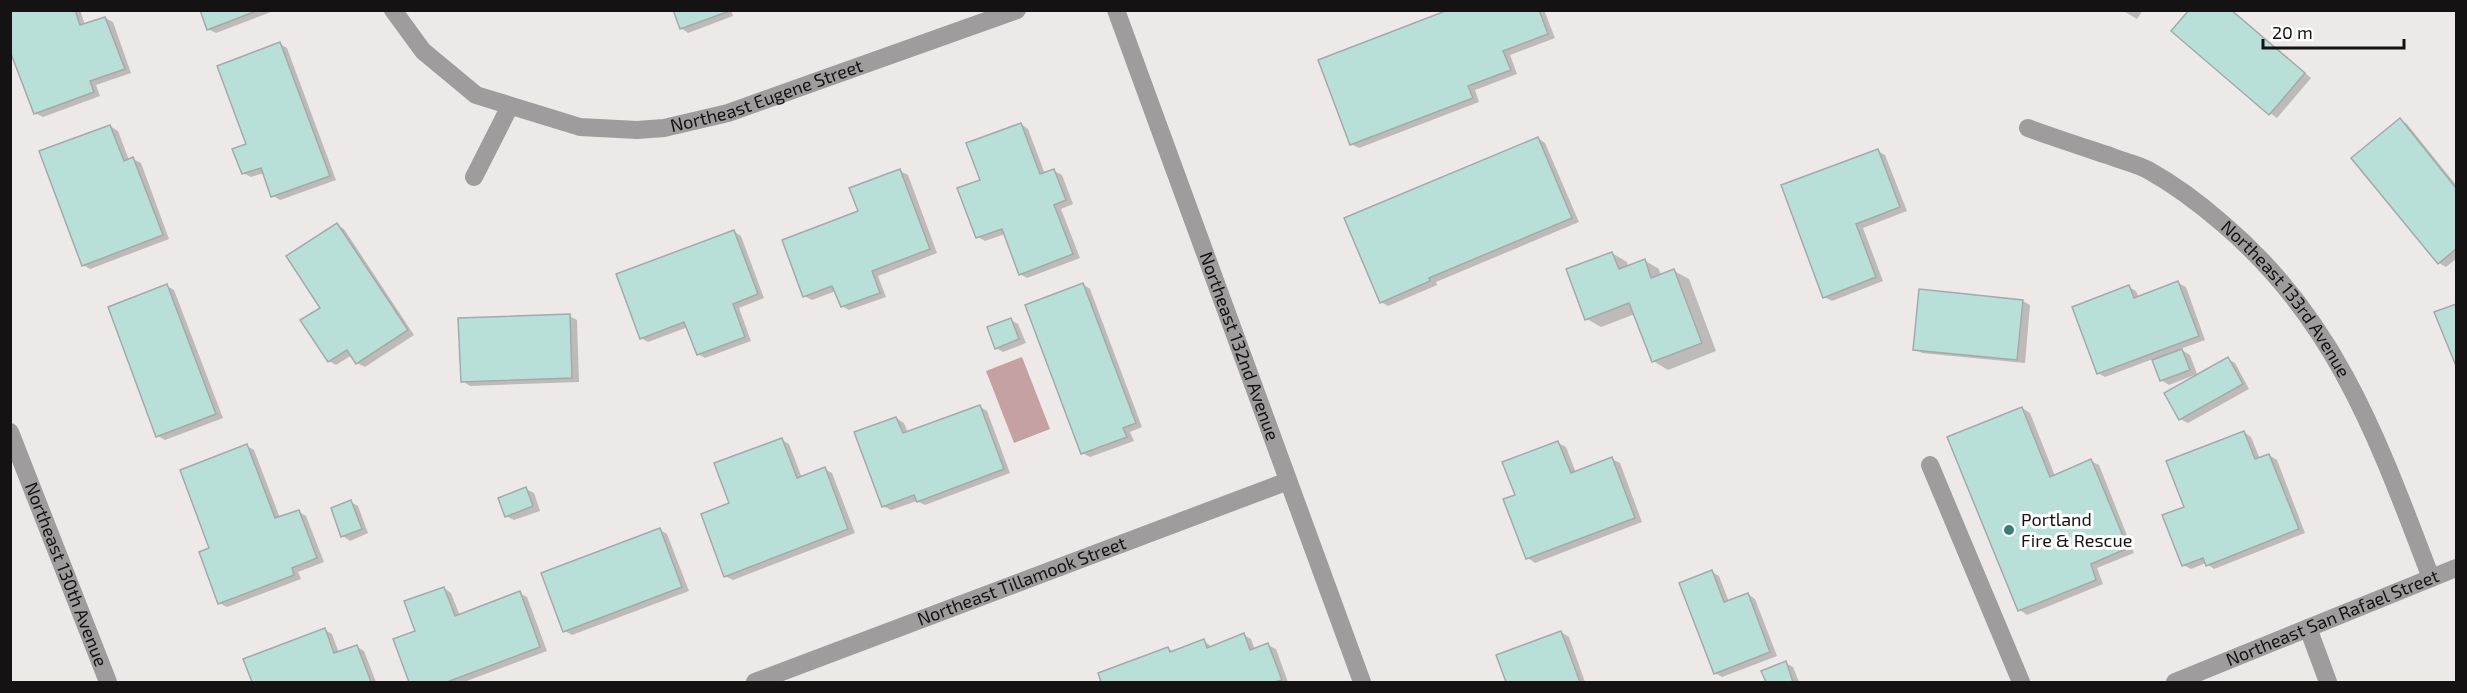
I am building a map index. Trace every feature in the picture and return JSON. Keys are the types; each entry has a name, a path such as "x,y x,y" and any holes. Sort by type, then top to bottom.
{"street":[{"name":"Northeast Eugene Street","path":"393,10 423,51 476,95 580,126 637,130 664,128 728,113 1017,10"},
{"name":"Northeast 132nd Avenue","path":"1116,10 1362,682"},
{"path":"474,177 510,106"},
{"name":"Northeast 133rd Avenue","path":"2028,128 2147,169 2193,198 2245,242 2279,279 2311,318 2343,372 2381,448 2431,578"},
{"name":"Northeast 130th Avenue","path":"10,432 108,682"},
{"path":"1930,465 2021,682"},
{"name":"Northeast Tillamook Street","path":"755,682 1287,481"},
{"name":"Northeast San Rafael Street","path":"2175,682 2457,568"},
{"path":"2308,628 2328,682"}],"shaded area":[{"path":"1022,357 1050,429 1014,443 986,371"}],"building":[{"path":"10,10 75,10 80,25 105,17 125,69 90,81 94,92 34,114 10,51"},
{"path":"200,10 259,10 207,30"},
{"path":"673,10 726,10 727,12 680,29"},
{"path":"1448,10 1539,10 1548,34 1503,51 1511,70 1468,86 1473,98 1350,145 1318,60"},
{"path":"2189,10 2231,10 2305,73 2269,115 2171,31"},
{"path":"280,42 330,176 271,197 261,168 242,174 232,149 246,144 217,66"},
{"path":"2400,118 2456,188 2456,249 2438,264 2351,158"},
{"path":"1021,123 1040,174 1054,169 1066,200 1054,205 1073,254 1019,275 1002,229 976,238 957,188 980,180 966,143"},
{"path":"110,125 124,161 133,157 163,235 82,266 39,151"},
{"path":"1538,137 1572,218 1429,278 1430,281 1380,303 1344,218"},
{"path":"1878,149 1900,207 1856,224 1876,277 1823,298 1781,185"},
{"path":"900,169 930,249 872,271 880,293 841,307 832,286 803,297 782,240 858,211 849,188"},
{"path":"337,223 408,330 356,364 347,350 328,362 300,320 320,308 286,256"},
{"path":"734,230 758,294 733,304 745,337 697,355 684,322 640,339 616,274"},
{"path":"1612,252 1619,269 1645,259 1651,278 1674,269 1702,343 1652,362 1629,303 1585,320 1566,269"},
{"path":"2178,281 2199,336 2097,374 2072,307 2129,285 2134,298"},
{"path":"1083,283 1136,423 1123,428 1127,437 1081,454 1025,305"},
{"path":"167,284 216,414 156,437 108,307"},
{"path":"1919,289 2023,300 2017,360 1913,350"},
{"path":"2456,304 2456,366 2434,312"},
{"path":"570,314 572,378 461,382 458,318"},
{"path":"1011,318 1019,339 995,349 987,327"},
{"path":"2182,349 2190,370 2160,381 2152,360"},
{"path":"2228,357 2243,384 2179,420 2164,393"},
{"path":"980,405 1004,469 917,502 914,495 882,507 854,432 896,417 903,433"},
{"path":"2022,407 2050,477 2091,459 2128,548 2091,564 2096,580 2018,611 1947,437"},
{"path":"2244,431 2255,459 2269,454 2299,529 2206,566 2203,558 2182,566 2162,515 2184,507 2166,461"},
{"path":"782,438 797,478 825,467 848,529 724,577 701,514 729,503 714,463"},
{"path":"1558,441 1571,473 1612,457 1635,518 1526,559 1503,499 1515,495 1502,462"},
{"path":"247,444 275,518 299,510 317,558 292,568 294,575 218,604 199,552 209,548 180,470"},
{"path":"526,487 533,506 505,517 498,498"},
{"path":"351,500 362,529 341,537 331,508"},
{"path":"660,528 682,587 563,632 541,573"},
{"path":"1712,570 1724,602 1748,593 1770,652 1714,674 1679,583"},
{"path":"444,587 455,616 520,591 540,647 447,682 409,682 393,639 415,631 404,601"},
{"path":"325,628 334,653 357,645 371,682 252,682 243,659"},
{"path":"1561,631 1580,682 1506,682 1496,655"},
{"path":"1244,633 1250,650 1268,643 1282,680 1275,682 1101,682 1098,673 1168,647 1170,652 1204,639 1207,648"},
{"path":"1786,661 1793,682 1766,682 1761,671"}],"place":[{"name":"Portland Fire & Rescue","path":"2009,530"}]}
